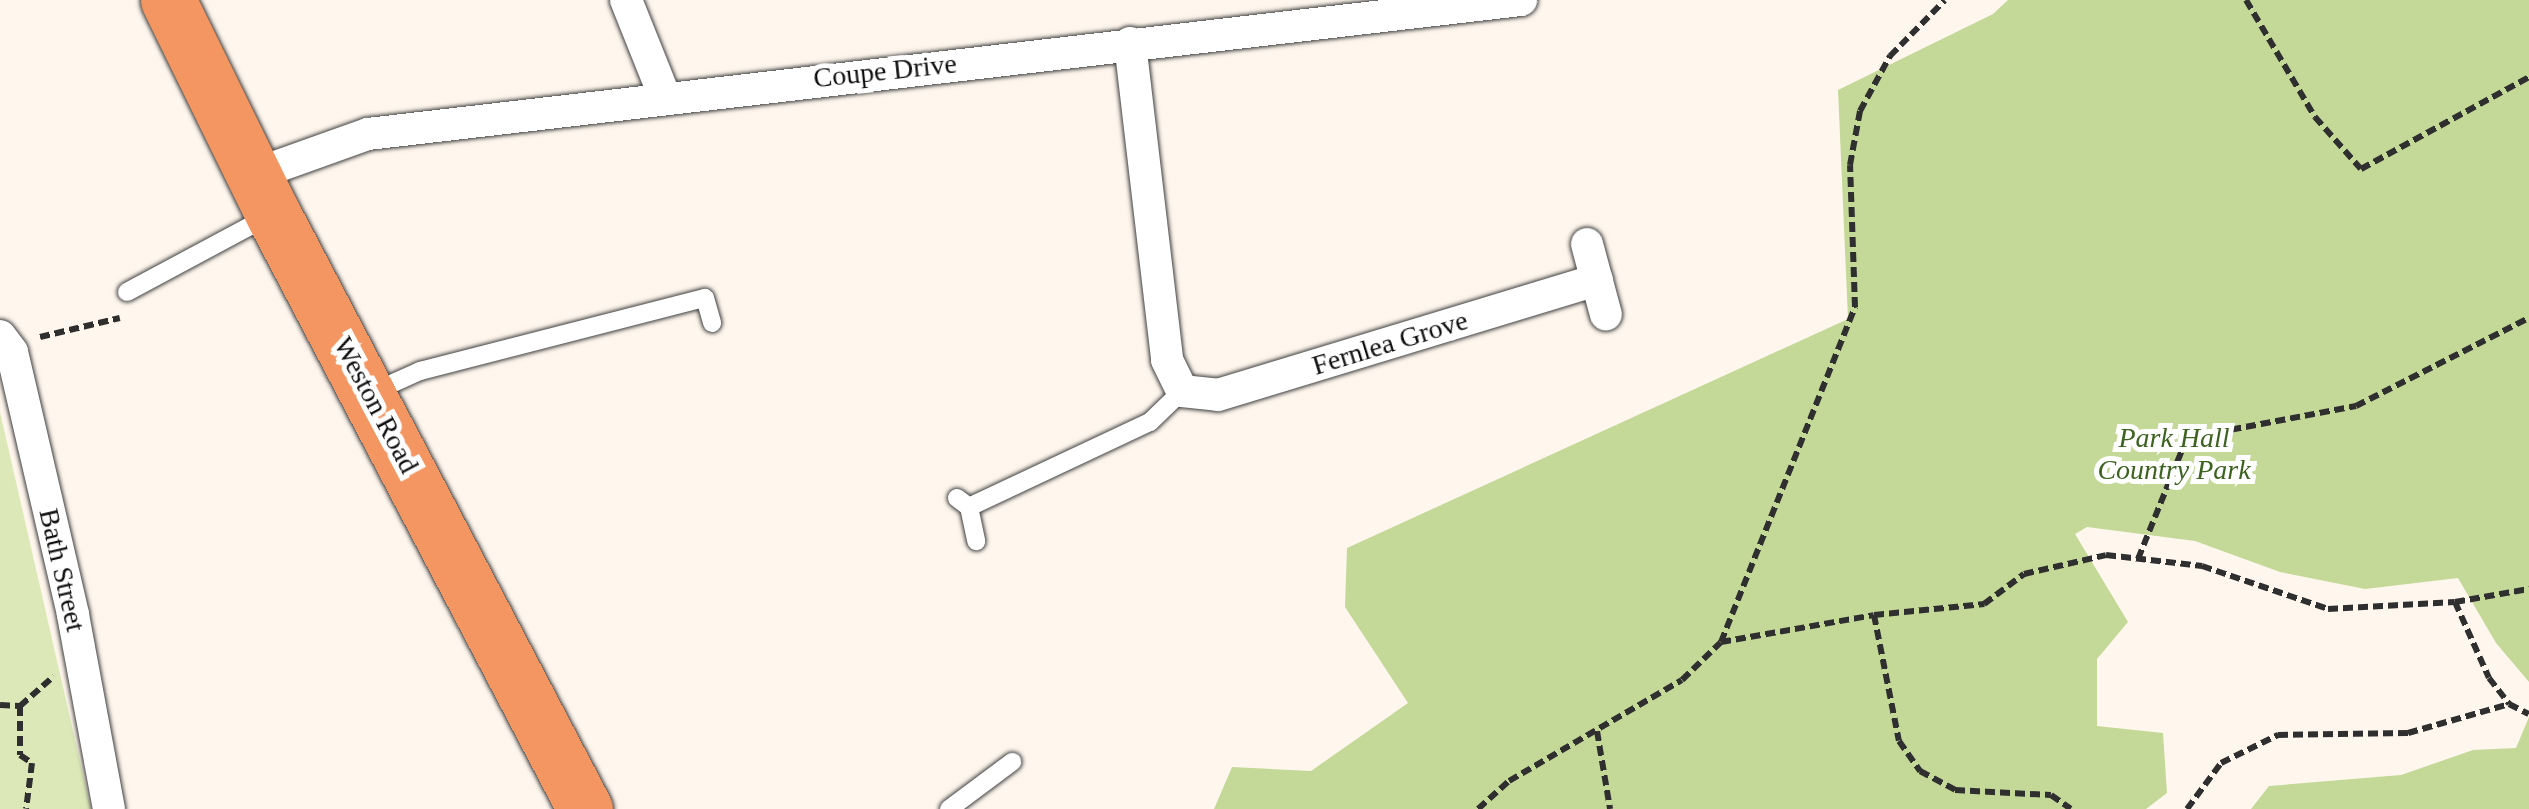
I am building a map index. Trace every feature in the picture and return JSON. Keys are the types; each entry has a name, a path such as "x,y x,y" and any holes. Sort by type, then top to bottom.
{"highway":[{"name":"Weston Road","path":"168,0 264,194 585,809"}],"street":[{"path":"626,0 664,95"},
{"name":"Coupe Drive","path":"264,194 368,134 664,95 1522,0"},
{"path":"1130,44 1168,360 1182,392"},
{"path":"1587,244 1606,315"},
{"name":"Fernlea Grove","path":"1182,392 1218,395 1596,280"},
{"name":"Bath Street","path":"0,336 12,352 82,667 108,809"}],"lane":[{"path":"127,292 264,194"},
{"path":"370,393 420,371 705,298 712,322"},
{"path":"976,541 963,503 1150,422 1182,392"},
{"path":"949,809 1012,762"}],"path":[{"path":"1478,809 1509,781 1682,680 1721,642 1855,307 1850,165 1860,111 1890,56 1945,0"},
{"path":"2246,0 2315,117 2360,169 2529,77"},
{"path":"2138,559 2187,438 2356,406 2529,318"},
{"path":"1721,642 1874,615 1984,604 2024,574 2106,555 2202,566 2328,609 2455,602 2529,588"},
{"path":"2455,602 2468,642 2509,704 2529,714"},
{"path":"1874,615 1899,741 1920,771 1955,790 2051,795 2072,809"},
{"path":"25,808 32,763 20,755 20,706 44,680 82,667"},
{"path":"0,704 20,706"},
{"path":"2188,809 2222,763 2278,736 2408,733 2509,704"},
{"path":"1597,731 1610,809"}],"green space":[{"name":"Park Hall Country Park","path":"2008,0 2529,0 2529,682 2496,643 2458,578 2365,589 2280,572 2195,541 2087,527 2075,534 2128,622 2097,659 2097,726 2163,733 2167,793 2146,809 1214,809 1232,767 1311,771 1408,703 1345,607 1347,548 1848,319 1838,90 1993,14"},
{"path":"0,412 91,809 0,809"},
{"path":"2529,717 2529,809 2251,809 2269,786 2401,775 2473,750 2516,748"}]}
